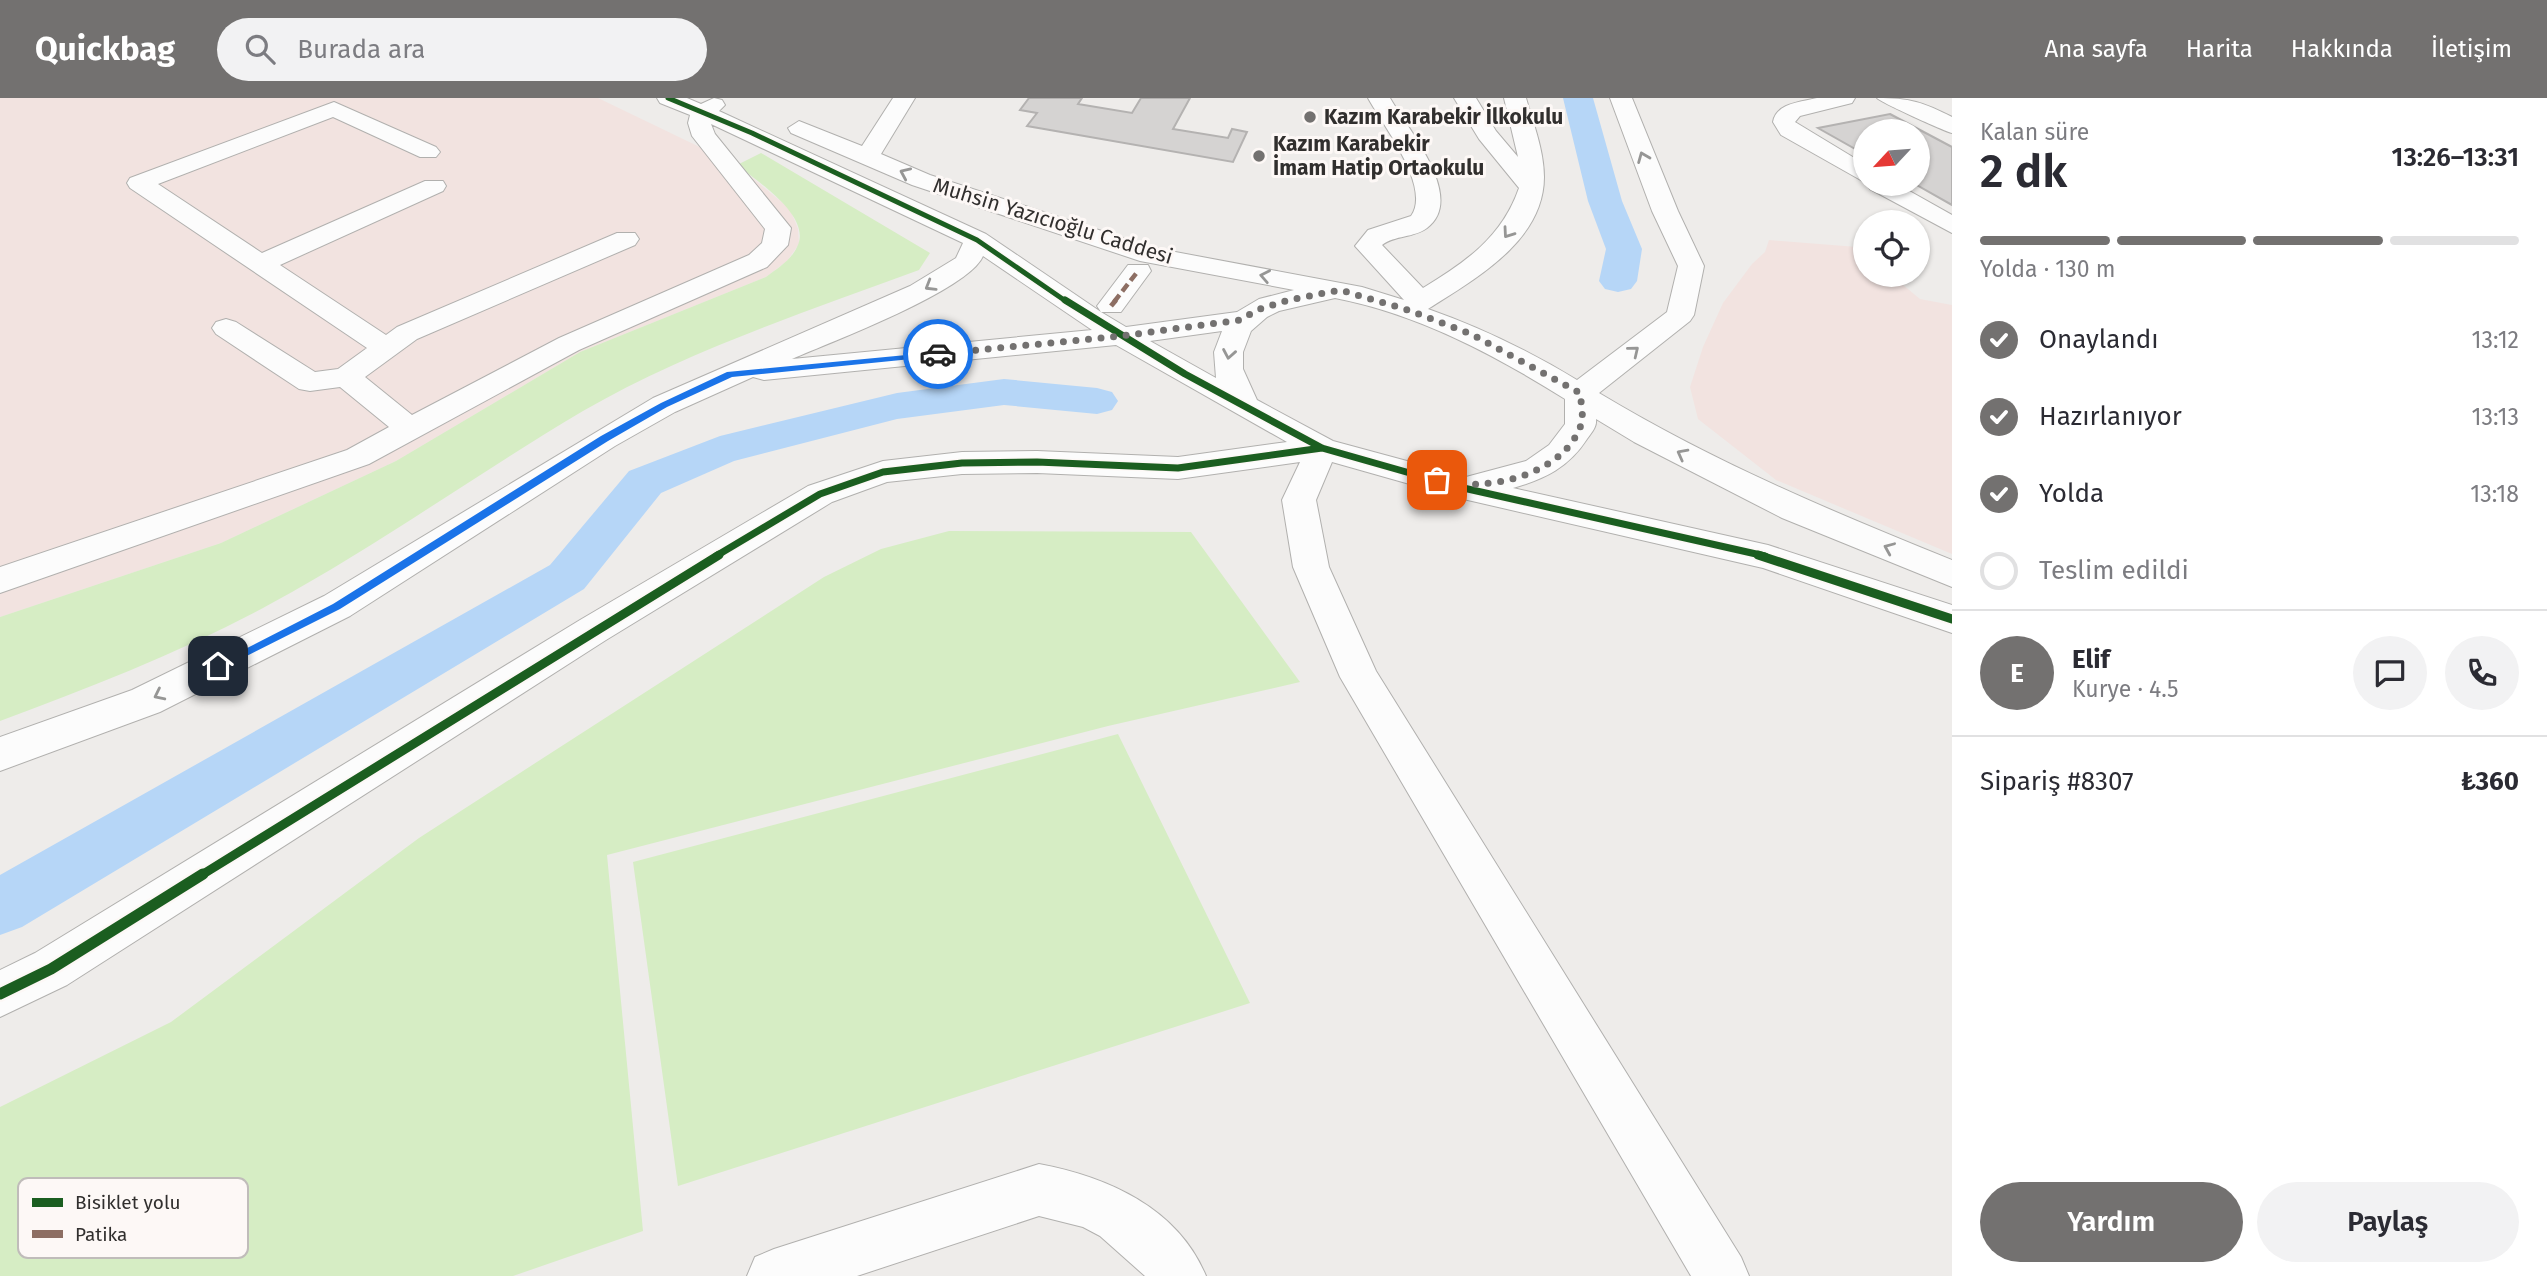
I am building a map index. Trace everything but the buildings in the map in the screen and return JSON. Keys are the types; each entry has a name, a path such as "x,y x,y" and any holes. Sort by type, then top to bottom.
{"street":[{"name":"Muhsin Yazıcıoğlu Caddesi","path":"668,98 718,103 869,156 921,180 1149,254 1414,306 1493,344 1580,393 1645,435 1737,483 1794,510 1952,574"},
{"path":"869,156 904,98"},
{"path":"1380,98 1414,155 1429,204 1423,218 1415,225 1377,235 1368,246 1414,306 1496,250 1516,222 1531,187 1529,156 1515,98"},
{"path":"1465,98 1487,134 1531,187"},
{"path":"1580,393 1680,315 1691,266 1665,211 1621,98"},
{"path":"1844,98 1792,111 1785,116 1784,122 1789,131 1853,168"},
{"path":"1888,98 1916,107 1952,126"},
{"path":"1916,107 1952,101"},
{"name":"Muhsin Yazıcıoğlu Caddesi","path":"718,103 977,240 1121,336 1322,448 1459,487 1768,557 1952,619"},
{"path":"0,580 358,457 569,344 758,261 775,245 778,228 704,136 699,123 718,103"},
{"path":"386,348 139,183 334,109 428,152"},
{"path":"260,264 434,186"},
{"path":"1900,196 1952,225"},
{"path":"226,328 310,382 346,377 407,333 626,239"},
{"path":"0,754 146,701 337,606 604,439 664,405 920,292 967,263 977,240"},
{"path":"1111,306 1138,271"},
{"path":"730,374 1121,336 1240,320 1257,310 1289,300 1340,290"},
{"path":"1240,320 1226,360 1230,382 1246,407"},
{"path":"346,377 410,429"},
{"name":"Muhsin Yazıcıoğlu Caddesi","path":"1459,487 1524,476 1553,460 1581,425 1580,393"},
{"path":"0,994 51,969 593,630 820,494 883,472 962,463 1037,462 1178,468 1322,448"},
{"path":"1322,448 1299,499 1311,567 1359,677 1722,1276"},
{"path":"774,1276 1039,1190 1072,1195 1102,1206 1131,1223 1163,1252 1180,1276"}],"shaded area":[{"path":"0,98 598,98 737,165 790,209 798,229 799,244 787,261 766,277 580,352 396,461 221,543 0,617"},
{"path":"1769,240 1853,247 1853,287 1906,287 1920,299 1952,305 1952,554 1776,480 1698,419 1690,387 1703,347 1723,303 1752,264 1765,252"}],"green space":[{"path":"761,153 930,253 919,270 748,333 623,389 272,603 172,652 0,721 0,617 221,543 396,461 580,352 766,277 788,260 797,247 800,236 797,224 781,201 737,165"},
{"path":"949,531 1191,532 1300,682 1108,726 607,855 643,1231 513,1276 0,1276 0,1107 171,1022 419,838 824,577 881,549"},
{"path":"1118,734 1250,1003 678,1186 633,862"}],"waterway":[{"path":"1578,98 1605,201 1624,249 1618,281"},
{"path":"0,907 567,577 645,482 720,450 897,406 1004,392 1097,401"}],"marked path":[{"path":"1111,306 1138,271"}],"cycle path":[{"path":"668,98 752,133 977,240 1088,316 1185,374 1322,448 1459,487 1768,557 1952,619"},
{"path":"0,994 51,969 593,630 820,494 883,472 962,463 1037,462 1178,468 1322,448"}],"way so far":[{"path":"938,354 1121,336 1240,320 1257,310 1289,300 1340,290 1408,310 1471,334 1515,355 1580,393 1581,425 1566,448 1539,470 1510,479 1459,487 1437,480"}],"place":[{"name":"Kazım Karabekir İlkokulu","path":"1310,117"},
{"name":"Kazım Karabekir İmam Hatip Ortaokulu","path":"1259,156"}],"route":[{"path":"218,666 337,606 604,439 664,405 730,374 938,354"}]}
